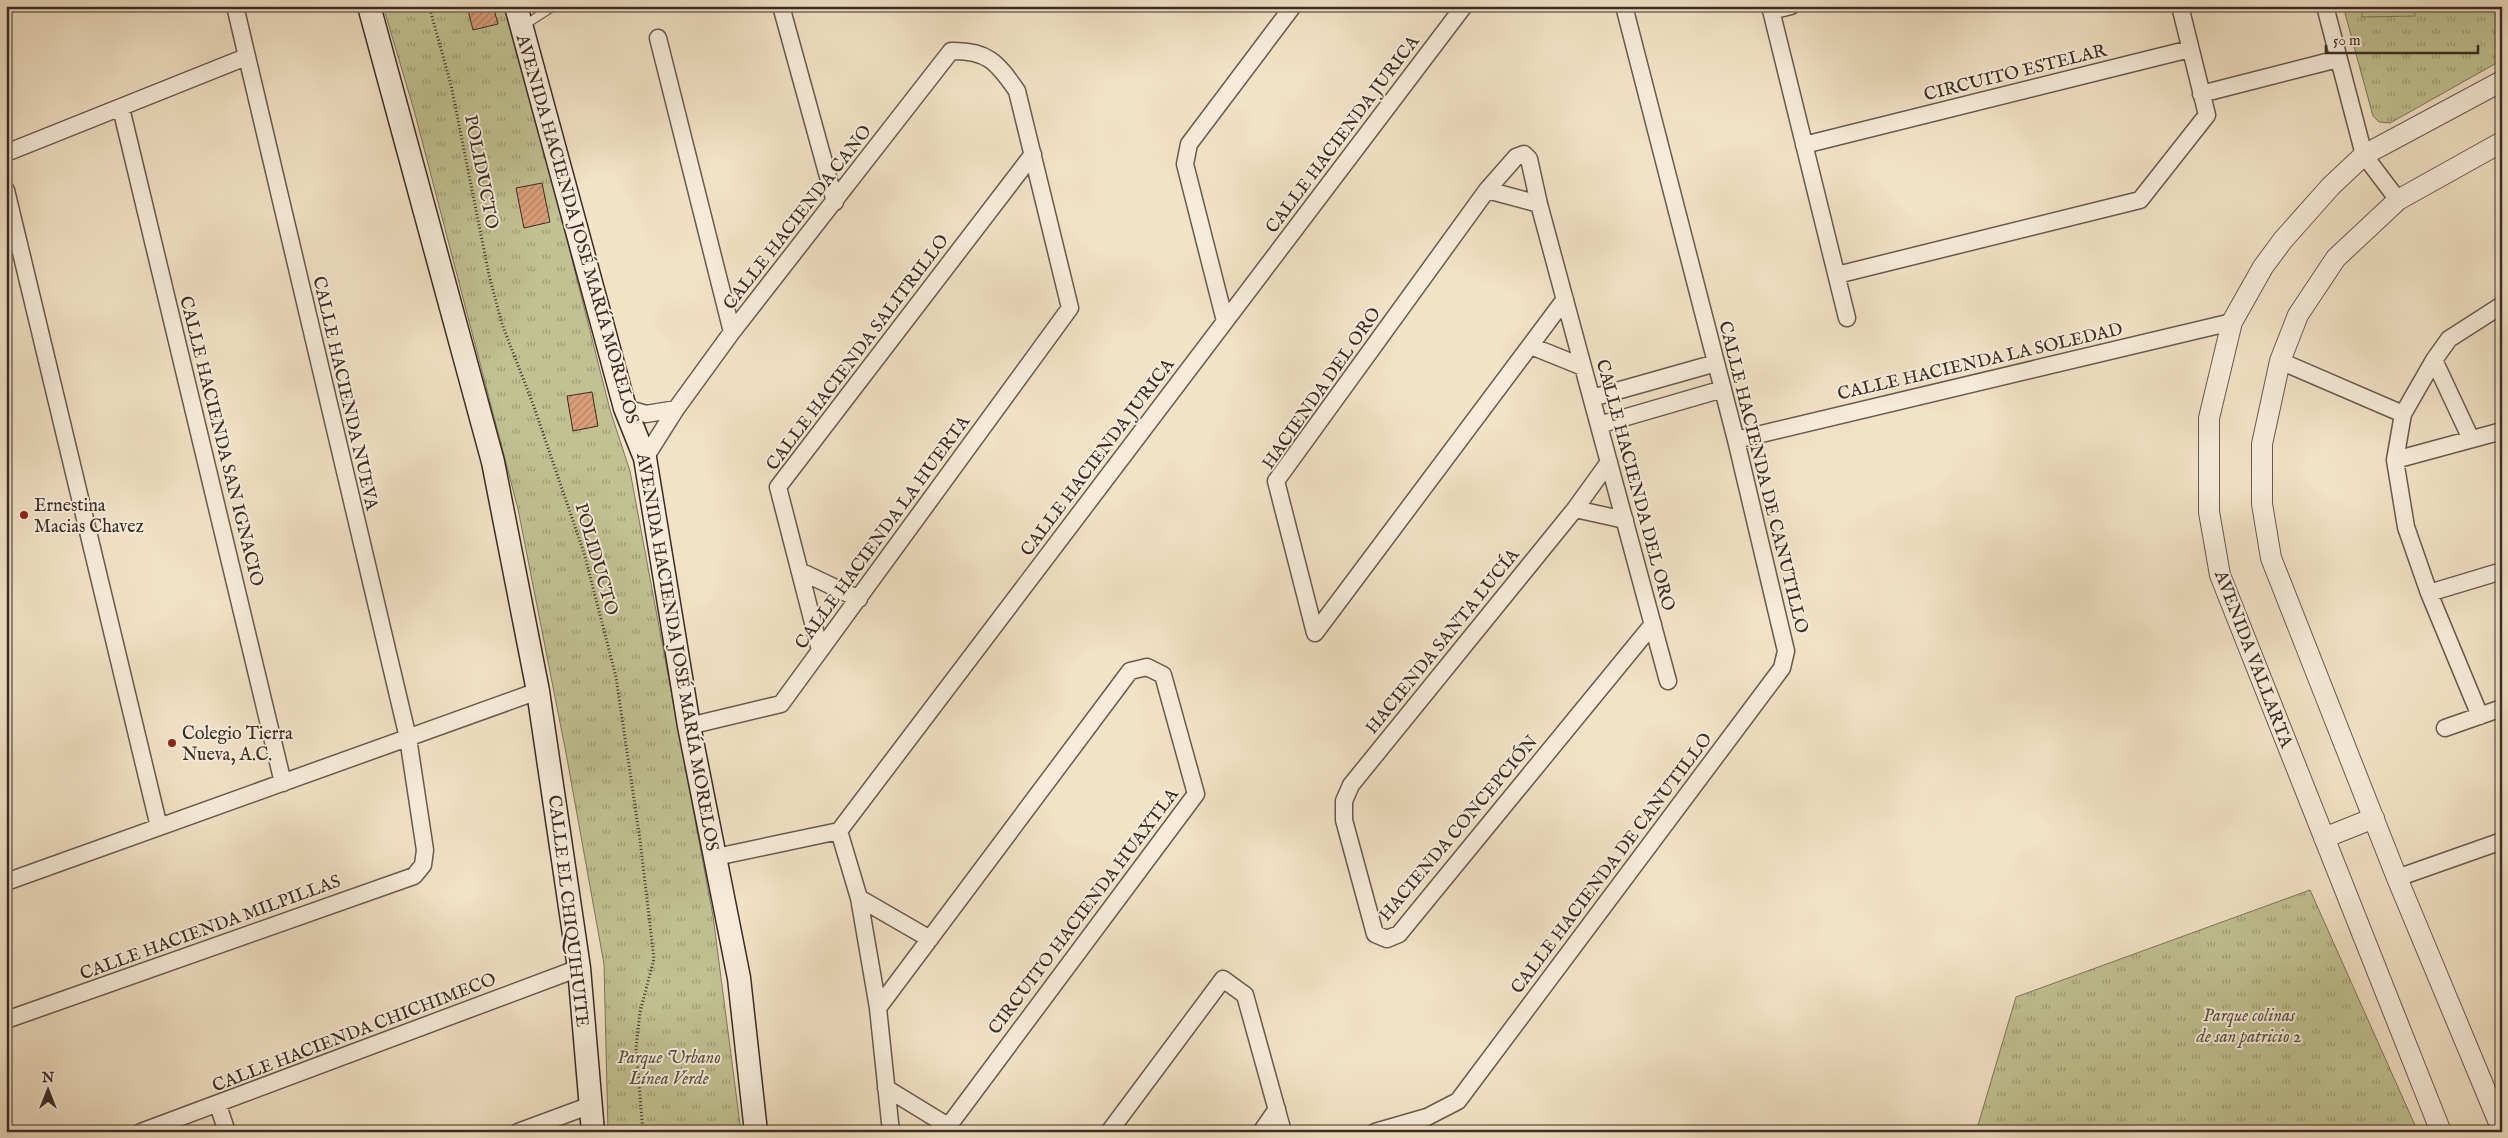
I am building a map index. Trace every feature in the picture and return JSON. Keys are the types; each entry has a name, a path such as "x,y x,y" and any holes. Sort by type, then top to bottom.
{"main road":[{"path":"369,6 493,462 538,691"},
{"name":"AVENIDA HACIENDA JOSÉ MARÍA MORELOS","path":"518,17 625,408 645,458 689,726 738,978 756,1132"},
{"name":"CALLE EL CHIQUIHUITE","path":"538,691 579,968 593,1132"}],"street":[{"name":"CALLE HACIENDA NUEVA","path":"235,6 408,738 425,850 423,865"},
{"path":"781,6 835,202"},
{"path":"1225,321 1185,164 1189,144 1293,6"},
{"name":"CALLE HACIENDA JURICA","path":"839,831 1464,6"},
{"name":"CALLE HACIENDA DE CANUTILLO","path":"1375,1132 1429,1125 1458,1100 1782,668 1786,651 1736,440 1624,6"},
{"path":"1791,6 1771,9 1847,318"},
{"path":"1836,275 2140,200 2207,115 2180,6"},
{"path":"2325,6 2364,155 2398,200"},
{"path":"658,38 732,332"},
{"name":"CIRCUITO ESTELAR","path":"1804,145 2190,49"},
{"name":"CALLE HACIENDA CANO","path":"645,458 676,409 732,332 951,51 971,51 990,60 1005,73 1017,91 1033,154"},
{"path":"6,153 246,57"},
{"path":"2202,94 2338,59"},
{"name":"AVENIDA VALLARTA","path":"2441,1132 2220,575 2209,512 2209,418 2232,322 2263,267 2283,240 2331,186 2364,155 2502,81"},
{"name":"CALLE HACIENDA SAN IGNACIO","path":"121,108 283,782"},
{"path":"2502,142 2398,200 2336,258 2298,316 2280,361 2262,444 2262,504 2271,558 2398,878 2502,1130"},
{"name":"CALLE HACIENDA LA HUERTA","path":"689,726 781,704 1070,308 1033,154"},
{"name":"CALLE HACIENDA SALITRILLO","path":"820,650 778,487 1033,154"},
{"name":"HACIENDA DEL ORO","path":"1524,154 1529,159 1565,299 1315,634 1276,481 1487,190 1516,157 1524,154"},
{"path":"6,190 159,827"},
{"path":"1487,190 1540,204"},
{"name":"CALLE HACIENDA DEL ORO","path":"1565,299 1668,681"},
{"path":"2480,716 2429,593 2406,527 2395,460 2403,414 2434,360 2449,339 2502,305"},
{"name":"CALLE HACIENDA LA SOLEDAD","path":"1736,440 2232,322"},
{"path":"1531,346 1583,367"},
{"path":"2434,360 2471,439"},
{"path":"2280,361 2403,414"},
{"path":"1592,398 1716,363"},
{"path":"1599,425 1723,390"},
{"path":"625,408 646,414 676,409"},
{"path":"2395,460 2502,430"},
{"name":"HACIENDA SANTA LUCÍA","path":"1344,801 1351,784 1575,509 1608,462"},
{"path":"1575,509 1624,520"},
{"path":"800,571 858,599"},
{"path":"2429,593 2502,571"},
{"name":"HACIENDA CONCEPCIÓN","path":"1344,801 1344,820 1375,934 1387,939 1399,934 1652,624"},
{"name":"CIRCUITO HACIENDA HUAXTLA","path":"878,1008 1130,671 1148,667 1163,674 1196,794 946,1129"},
{"path":"7,881 538,691"},
{"path":"2445,728 2502,708"},
{"path":"2324,838 2374,818"},
{"path":"716,857 839,831 859,898 878,1008 891,1132"},
{"path":"2398,878 2502,841"},
{"name":"CALLE HACIENDA MILPILLAS","path":"6,1020 414,876 423,865"},
{"path":"859,898 930,939"},
{"name":"CALLE HACIENDA CHICHIMECO","path":"141,1132 218,1105 579,968"},
{"path":"1109,1132 1224,979 1245,994 1283,1132"},
{"path":"886,1088 946,1129"},
{"path":"218,1105 227,1132"},
{"path":"518,1132 591,1105"},
{"path":"1262,1132 1277,1109"}],"lane":[{"path":"518,17 554,6"}],"path":[{"name":"POLIDUCTO","path":"429,6 451,85 488,275 502,324 584,553 616,677 640,840 654,958 640,1012 636,1048 642,1132"}],"green space":[{"name":"Parque Urbano Línea Verde","path":"383,6 508,6 610,410 630,471 713,916 741,1132 608,1132 604,964 566,753 518,509 414,110"},
{"path":"2343,6 2502,6 2502,60 2390,123 2379,122 2373,116"},
{"path":"2362,6 2415,6 2415,16 2362,17"},
{"name":"Parque colinas de san patricio 2","path":"2310,890 2418,1132 1976,1132 2016,997"}],"building":[{"path":"467,6 493,6 498,24 473,30"},
{"path":"542,183 550,222 524,228 516,188"},
{"path":"592,392 598,426 573,431 567,396"}],"place":[{"name":"Ernestina Macias Chavez","path":"24,515"},
{"name":"Colegio Tierra Nueva, A.C.","path":"172,743"}]}
